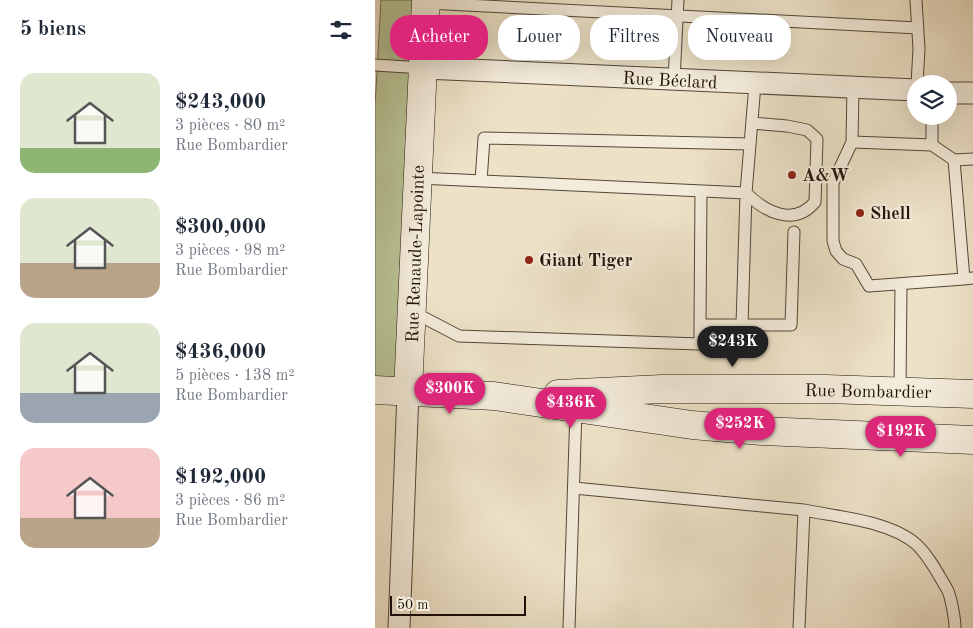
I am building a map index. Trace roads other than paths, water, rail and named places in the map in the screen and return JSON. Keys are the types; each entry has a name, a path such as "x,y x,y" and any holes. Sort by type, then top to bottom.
{"street":[{"name":"Rue Renaude-Lapointe","path":"399,628 426,2"},
{"name":"Rue Béclard","path":"423,68 907,90"},
{"path":"957,93 973,93"},
{"name":"Rue Bombardier","path":"494,396 662,389 900,391 973,394"},
{"name":"Rue Bombardier","path":"375,390 494,396 692,425 762,431 973,440"}],"lane":[{"path":"677,15 678,0"},
{"path":"916,0 919,49 918,75"},
{"path":"426,2 496,3 663,15"},
{"path":"678,16 917,28"},
{"path":"674,80 675,60"},
{"path":"375,65 423,68"},
{"path":"742,325 746,193 755,84"},
{"path":"853,88 852,142 833,183 833,241 836,251 843,259 856,264 869,286 968,278 954,160"},
{"path":"418,178 746,193 757,204 778,213 796,216 809,209 815,202 817,139 807,130 752,123"},
{"path":"932,125 932,145"},
{"path":"481,181 484,138 750,144"},
{"path":"852,142 932,145 954,160 973,159"},
{"path":"413,312 459,336 700,344 701,191"},
{"path":"700,324 791,325 794,232"},
{"path":"900,391 901,284"},
{"path":"569,628 576,409"},
{"path":"574,488 804,510 896,531 913,542 928,559 950,595 955,628"},
{"path":"799,628 804,510"}],"place":[{"name":"A&W","path":"792,175"},
{"name":"Shell","path":"860,213"},
{"name":"Giant Tiger","path":"529,260"}]}
